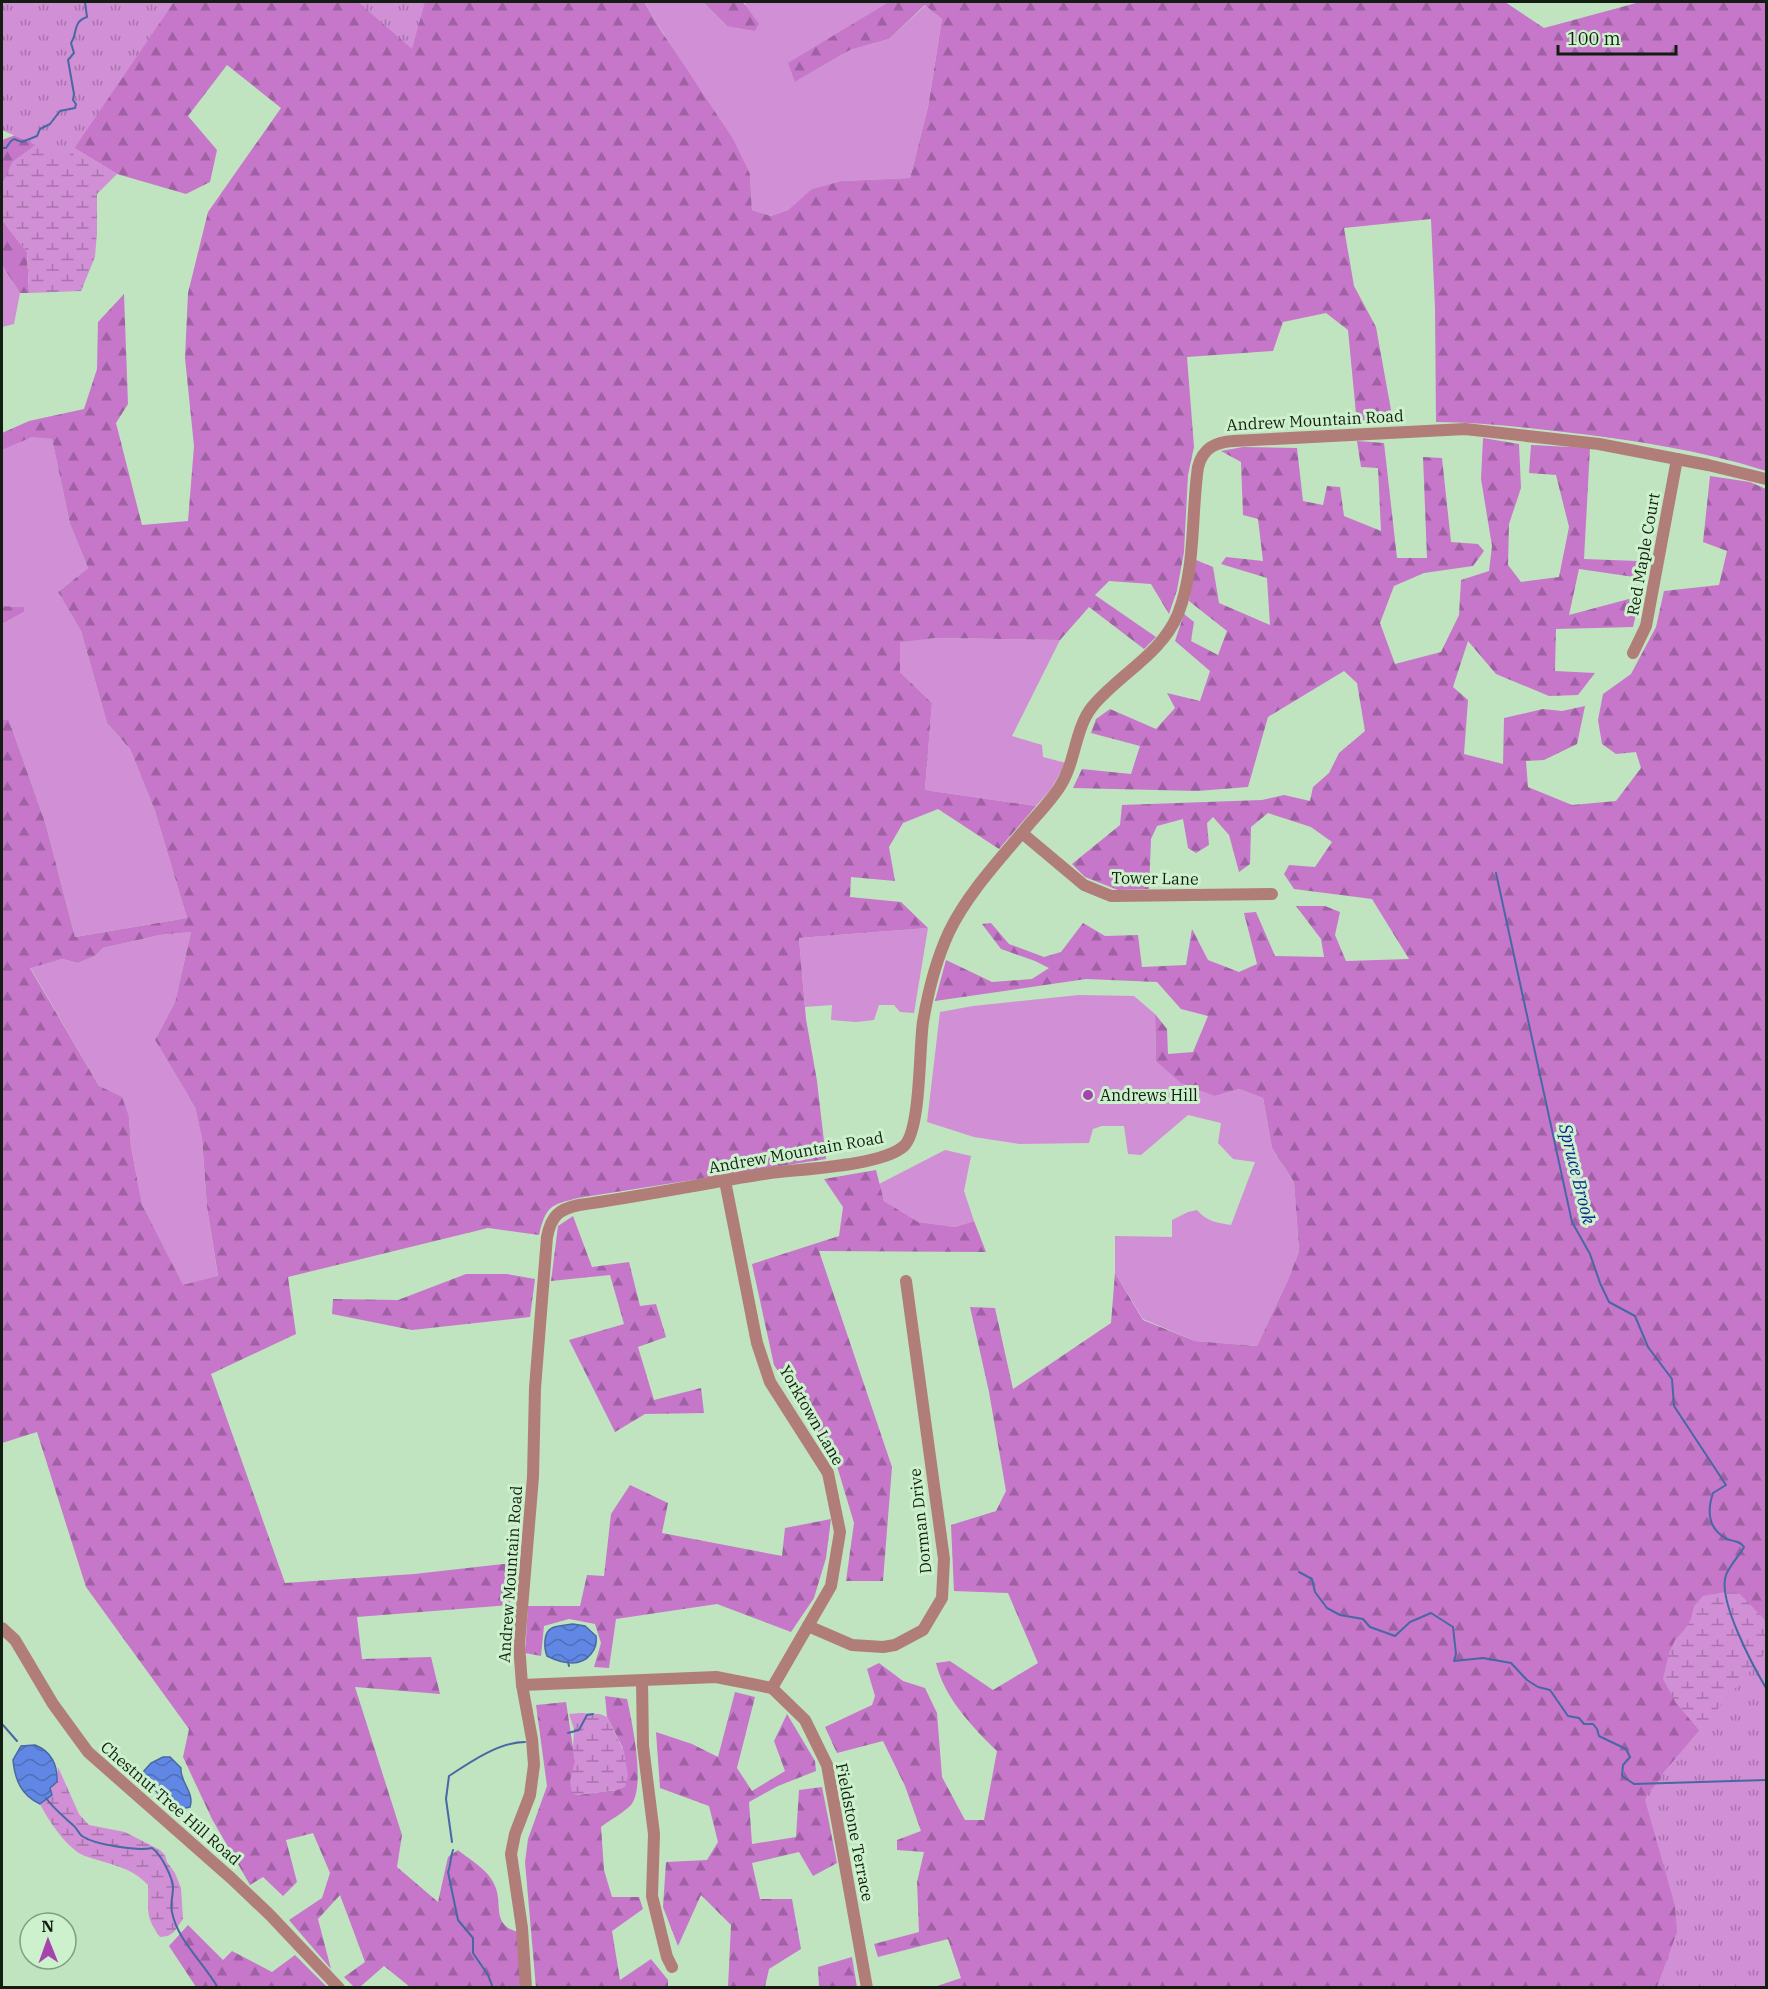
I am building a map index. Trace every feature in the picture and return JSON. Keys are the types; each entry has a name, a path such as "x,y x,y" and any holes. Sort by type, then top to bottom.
{"street":[{"name":"Andrew Mountain Road","path":"526,1988 522,1928 511,1854 515,1834 530,1795 534,1766 532,1739 522,1685 519,1635 533,1477 538,1351 547,1238 551,1221 558,1212 568,1207 868,1160 891,1154 908,1142 916,1122 924,1014 933,976 944,945 954,923 969,900 1062,783 1089,711 1153,651 1175,621 1188,575 1198,467 1203,454 1211,446 1234,441 1465,429 1585,442 1767,479"},
{"name":"Red Maple Court","path":"1633,653 1646,626 1677,459"},
{"name":"Tower Lane","path":"1022,833 1084,885 1111,896 1272,894"},
{"name":"Yorktown Lane","path":"725,1181 757,1343 770,1382 828,1473 840,1532 831,1586 772,1688"},
{"name":"Dorman Drive","path":"808,1626 852,1645 883,1647 895,1645 923,1630 942,1598 944,1559 906,1281"},
{"name":"Chestnut Tree Hill Road","path":"2,1628 15,1640 53,1704 87,1752 238,1884 270,1914 339,1988"},
{"path":"522,1685 716,1677 772,1688"},
{"path":"642,1681 644,1746 654,1834 652,1896 667,1957 672,1967"},
{"name":"Fieldstone Terrace","path":"772,1688 805,1720 827,1765 867,1988"}],"green space":[{"path":"2,2 174,2 67,159 2,130"},
{"path":"27,2 644,2 733,139 750,174 752,210 771,216 788,210 812,189 841,181 910,178 928,107 942,19 925,5 889,39 850,50 795,82 788,63 889,2 1505,2 1544,28 1640,2 1766,2 1766,471 1691,452 1615,439 1500,425 1436,422 1435,308 1431,219 1344,228 1354,286 1376,327 1393,421 1357,424 1348,330 1326,313 1283,322 1273,351 1187,357 1194,447 1188,475 1184,552 1177,590 1169,614 1151,584 1109,581 1095,595 1156,637 1144,649 1089,607 1060,640 936,638 900,642 900,672 932,703 925,790 1036,806 999,849 938,809 903,823 889,847 895,881 851,877 850,897 901,902 928,928 799,938 806,1019 817,1081 826,1159 578,1198 551,1208 544,1218 539,1235 488,1228 288,1277 296,1334 211,1374 285,1583 414,1574 512,1563 510,1605 357,1617 362,1659 431,1657 440,1694 355,1687 402,1835 397,1867 438,1902 448,1857 458,1850 484,1870 495,1886 501,1919 510,1929 518,1932 522,1987 410,1987 384,1966 360,1987 354,1987 344,1977 365,1962 340,1895 318,1919 331,1969 289,1920 322,1898 330,1873 313,1833 286,1840 297,1882 283,1896 263,1877 250,1885 212,1819 183,1757 189,1729 86,1587 37,1432 2,1443 2,720 9,720 46,825 75,937 187,918 155,811 130,749 107,723 81,631 58,592 88,568 70,524 52,439 32,437 2,450 2,433 29,421 84,409 97,369 98,322 124,294 128,404 116,423 142,525 188,521 194,446 185,358 188,293 208,212 281,108 227,65 188,116 217,150 210,182 186,194 117,174 51,134 13,162 2,185 2,140 26,131","holes":["191,932 175,1002 155,1040 195,1107 202,1139 207,1207 218,1276 183,1285 142,1204 131,1147 129,1117 122,1097 99,1086 30,968 62,959 78,963 95,956 103,948 160,935"]},
{"path":"358,2 425,2 412,49"},
{"path":"644,2 703,2 727,26 746,4 743,2 889,2 795,82 850,50 889,39 926,5 942,19 928,107 910,178 841,181 813,189 788,210 771,216 752,210 750,174"},
{"path":"703,2 743,2 759,24 755,31 727,26"},
{"path":"51,134 117,174 97,194 95,257 81,291 29,293 27,252 2,220 2,185 12,162"},
{"path":"2,220 27,252 29,293 20,293 2,265"},
{"path":"2,265 20,293 14,324 2,327"},
{"path":"32,436 52,439 70,524 88,568 58,592 81,631 107,723 130,749 155,811 187,918 75,937 46,825 9,720 2,720 2,624 24,612 23,607 2,606 2,450"},
{"path":"1483,438 1519,444 1521,488 1509,524 1508,565 1521,582 1559,577 1569,527 1556,475 1529,473 1531,445 1590,448 1584,559 1638,561 1641,578 1579,569 1569,615 1640,596 1633,627 1556,629 1555,671 1595,673 1578,695 1549,696 1496,674 1468,641 1453,687 1468,700 1464,754 1503,764 1504,718 1543,709 1562,711 1585,706 1577,744 1544,760 1526,761 1528,787 1572,805 1616,801 1641,768 1636,752 1616,754 1602,744 1598,720 1603,694 1631,674 1656,627 1664,591 1719,585 1727,551 1703,542 1710,476 1750,482 1766,489 1766,1987 934,1987 961,1978 948,1939 878,1957 874,1944 919,1932 917,1882 924,1852 897,1850 897,1840 921,1831 905,1786 883,1741 837,1753 825,1727 872,1705 875,1696 867,1669 879,1663 903,1681 925,1688 937,1713 942,1777 965,1820 984,1820 997,1751 960,1711 945,1688 936,1663 950,1661 993,1690 1038,1663 1008,1593 954,1591 951,1525 996,1511 1006,1491 989,1392 970,1307 995,1308 1013,1389 1111,1323 1115,1273 1143,1320 1195,1341 1257,1346 1299,1251 1294,1182 1272,1148 1263,1098 1239,1089 1215,1096 1181,1083 1156,1061 1155,1014 1167,1029 1168,1054 1193,1052 1208,1016 1181,1009 1157,982 1086,979 935,1001 946,960 992,982 1032,979 1049,968 1001,949 982,924 991,923 1009,944 1044,957 1061,952 1083,923 1105,936 1138,935 1142,967 1186,965 1192,929 1208,960 1239,972 1257,964 1244,913 1256,912 1275,956 1324,957 1321,939 1296,906 1325,906 1340,912 1335,935 1346,961 1409,959 1372,899 1294,889 1284,874 1289,865 1315,867 1332,842 1311,827 1268,813 1251,827 1250,864 1239,872 1229,835 1213,817 1207,823 1209,845 1196,853 1188,848 1183,819 1157,826 1151,839 1149,889 1118,890 1085,877 1072,864 1120,825 1122,805 1262,800 1284,795 1310,801 1313,787 1329,773 1339,753 1365,731 1357,683 1344,671 1268,717 1248,787 1197,791 1073,788 1082,769 1131,774 1140,746 1091,733 1096,719 1110,709 1156,729 1175,708 1167,693 1200,701 1210,671 1175,641 1184,614 1194,622 1191,641 1218,655 1227,631 1189,601 1196,560 1213,567 1219,603 1270,625 1267,578 1221,564 1226,557 1263,561 1258,519 1243,515 1241,462 1221,451 1243,447 1297,448 1303,501 1323,505 1327,486 1340,487 1344,516 1381,531 1378,468 1361,467 1357,441 1384,443 1397,558 1427,558 1423,457 1442,458 1451,542 1478,544 1484,551 1473,566 1424,573 1394,586 1380,623 1395,664 1441,652 1459,615 1461,580 1489,571 1492,546 1481,479"},
{"path":"2,606 24,607 24,612 2,624"},
{"path":"936,638 1060,640 1012,736 1042,745 1043,757 1066,763 1051,789 1036,806 925,790 932,703 900,672 900,641"},
{"path":"928,928 914,1013 900,1012 894,1005 879,1005 874,1020 856,1022 831,1020 832,1005 805,1007 799,938"},
{"path":"191,932 175,1002 155,1040 195,1107 202,1139 207,1207 218,1277 183,1286 142,1204 131,1147 129,1117 99,1086 30,967 62,959 78,963 95,956 103,948 160,935"},
{"path":"1079,995 1134,996 1155,1014 1156,1061 1215,1096 1239,1089 1263,1098 1272,1148 1294,1182 1299,1251 1257,1346 1195,1341 1143,1319 1115,1273 1115,1236 1172,1237 1172,1220 1197,1210 1212,1221 1231,1225 1255,1162 1233,1159 1218,1143 1221,1123 1188,1115 1141,1155 1128,1154 1124,1126 1102,1126 1093,1129 1089,1143 1019,1144 974,1137 927,1122 940,1012 973,1006"},
{"path":"945,1150 971,1156 964,1191 974,1221 955,1227 917,1222 884,1201 879,1184"},
{"path":"876,1170 884,1201 918,1222 955,1227 974,1221 986,1252 819,1251 892,1467 883,1581 846,1581 854,1523 834,1456 774,1365 752,1264 839,1236 843,1207 824,1179"},
{"path":"573,1216 592,1267 629,1262 640,1306 656,1304 666,1337 638,1347 654,1400 701,1388 704,1413 645,1414 615,1432 569,1340 624,1324 610,1275 551,1281 558,1226"},
{"path":"466,1274 507,1274 535,1279 530,1317 412,1330 332,1314 333,1299 398,1300"},
{"path":"630,1485 668,1503 662,1533 782,1556 785,1528 831,1519 826,1558 814,1598 791,1632 717,1604 616,1619 609,1668 594,1667 601,1643 595,1624 569,1619 544,1626 541,1656 525,1653 528,1606 580,1606 587,1575 604,1576 611,1514"},
{"path":"1725,1592 1739,1593 1766,1621 1766,1894 1704,1736 1676,1703 1663,1679 1669,1653 1675,1640 1691,1619 1694,1606 1703,1596"},
{"path":"1766,1652 1766,1987 1657,1987 1677,1932 1675,1906 1645,1800 1663,1773"},
{"path":"735,1692 755,1697 737,1768 752,1791 785,1771 774,1741 787,1714 815,1761 816,1771 778,1786 749,1802 752,1844 796,1837 799,1790 822,1787 837,1863 813,1876 799,1852 752,1863 760,1899 792,1899 801,1949 769,1969 765,1987 728,1987 731,1925 701,1895 678,1946 663,1907 666,1862 707,1860 718,1842 709,1806 660,1788 656,1732 692,1744 718,1757"},
{"path":"605,1696 627,1699 638,1769 635,1796 631,1805 601,1827 604,1870 612,1897 639,1897 643,1909 612,1931 620,1980 651,1959 668,1980 668,1987 536,1988 525,1862 528,1839 547,1786 536,1705 566,1702 575,1761 576,1795 617,1790 623,1748 607,1717"},
{"path":"569,1714 600,1714 607,1717 624,1751 628,1776 625,1787 576,1795 572,1793 570,1781 575,1761 574,1729"},
{"path":"58,1767 79,1814 89,1825 125,1832 160,1850 165,1855 181,1888 183,1919 174,1932 160,1937 155,1929 148,1912 148,1885 134,1874 118,1866 79,1853 53,1826 40,1804 52,1795 49,1788 57,1782"},
{"path":"188,1925 223,1960 232,1951 272,1972 295,1955 327,1987 196,1987 169,1946"},
{"path":"852,1957 857,1987 819,1987 818,1967"}],"water":[{"path":"573,1624 585,1626 596,1636 596,1645 591,1654 576,1663 558,1661 547,1656 545,1640 549,1630 557,1626"},
{"path":"35,1745 52,1759 57,1776 57,1782 50,1788 52,1795 40,1804 28,1796 20,1786 13,1760 21,1746"},
{"path":"163,1757 170,1757 181,1768 182,1777 189,1791 190,1807 181,1809 168,1805 145,1780 143,1772 151,1763"}],"waterway":[{"path":"2,148 6,148 14,139 22,142 37,136 40,129 50,124 60,111 75,108 68,60 74,53 71,43 77,25 87,17 85,2"},
{"name":"Spruce Brook","path":"1496,873 1572,1222 1590,1254 1609,1302 1635,1316 1648,1347 1672,1379 1674,1406 1726,1485 1713,1493 1710,1506 1711,1519 1721,1535 1744,1547 1726,1575 1727,1600 1738,1632 1766,1688"},
{"path":"1299,1572 1312,1579 1315,1592 1327,1608 1340,1615 1363,1619 1370,1627 1395,1636 1410,1622 1431,1613 1453,1627 1456,1654 1454,1661 1483,1658 1511,1663 1527,1680 1538,1687 1550,1690 1568,1716 1579,1718 1584,1724 1593,1724 1599,1736 1626,1749 1630,1757 1623,1765 1622,1776 1634,1784 1766,1780"},
{"path":"568,1662 569,1666"},
{"path":"568,1733 579,1730 587,1715 593,1714"},
{"path":"2,1725 17,1741"},
{"path":"452,1842 446,1799 449,1776 495,1749 525,1742"},
{"path":"46,1798 81,1835 88,1839 137,1849 152,1848 155,1851 166,1866 171,1878 173,1888 171,1909 179,1932 218,1988"},
{"path":"453,1850 448,1872 458,1920 473,1938 473,1953 488,1975 493,1988"}],"place":[{"name":"Andrews Hill","path":"1088,1095"}]}
